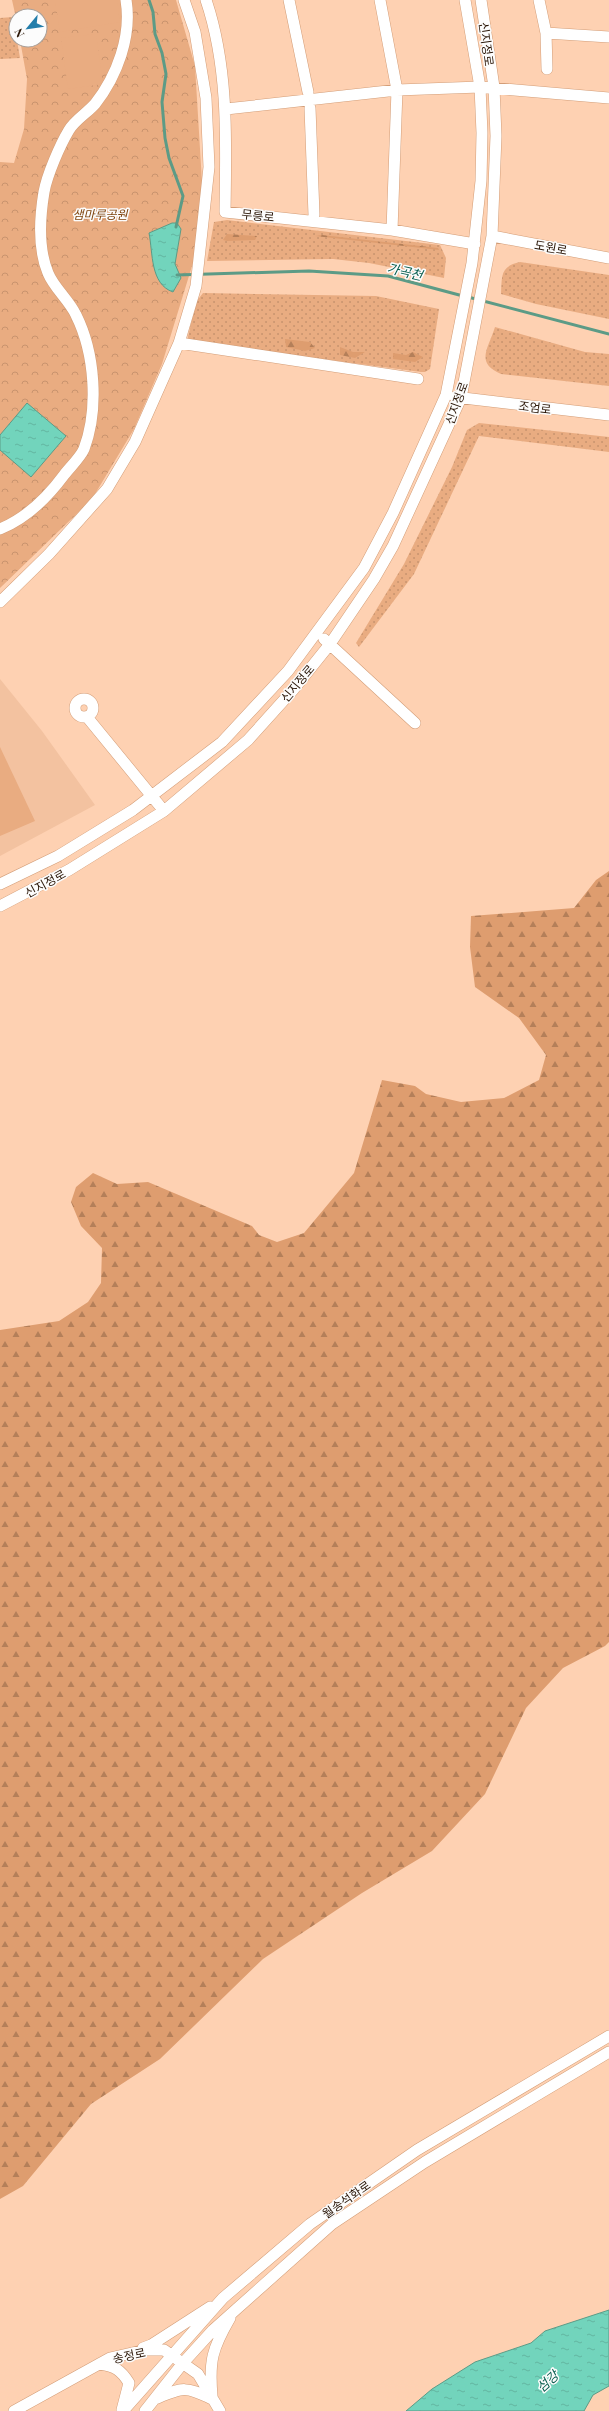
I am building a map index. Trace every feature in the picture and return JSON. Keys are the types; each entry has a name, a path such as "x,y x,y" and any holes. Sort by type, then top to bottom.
{"street":[{"path":"0,529 13,524 48,496 84,450 91,419 92,395 86,341 77,316 48,273 41,225 44,190 70,129 94,105 108,86 117,66 126,39 128,10 126,0"},
{"path":"0,602 49,554 107,489 135,442 179,344 196,286 209,167 206,98 195,32 184,0"},
{"name":"무릉로","path":"206,0 214,30 226,109 225,212 392,230 475,244"},
{"path":"289,0 308,92"},
{"path":"380,0 397,90 392,230"},
{"name":"신지정로","path":"0,884 70,848 153,796 201,759 243,722 288,671 364,568 393,513 446,395 475,244 482,182 482,133 480,87 465,0"},
{"name":"신지정로","path":"0,906 52,880 164,811 248,740 293,690 330,644 374,579 393,546 461,398 471,355 490,251 492,236 496,136 494,87 481,0"},
{"path":"539,0 546,33 547,69"},
{"path":"546,33 609,37"},
{"path":"226,109 397,90 480,87 609,98"},
{"path":"310,108 314,215"},
{"name":"도원로","path":"492,236 609,258"},
{"path":"179,344 418,379"},
{"name":"조엄로","path":"446,395 609,415"},
{"path":"317,633 415,723"},
{"path":"87,717 164,811"},
{"name":"월송석화로","path":"122,2411 224,2298 310,2224 417,2150 609,2036"},
{"name":"월송석화로","path":"145,2411 183,2363 236,2308 311,2242 354,2208 425,2162 609,2052"},
{"path":"122,2355 151,2345 224,2298"},
{"path":"155,2399 181,2388 193,2390 212,2399 210,2370 215,2343 236,2308"},
{"name":"송정로","path":"14,2411 110,2358 145,2350 164,2350 198,2374 220,2411"},
{"path":"99,2364 114,2366 122,2372 128,2383 122,2411"}],"shaded area":[{"path":"0,679 42,731 95,805 0,856"}],"green space":[{"name":"샘마루공원","path":"12,0 176,0 195,66 202,182 200,240 162,364 134,429 92,499 0,588 0,162 14,163 24,129 27,79 21,48 48,48 48,8 14,8"},
{"path":"55,0 117,0 120,22 60,32"},
{"path":"8,17 8,48 18,48 20,58 0,59 0,18"},
{"path":"96,34 103,84 68,89 61,38"},
{"path":"227,220 440,245 446,258 444,278 369,263 333,259 207,261 214,222"},
{"path":"227,234 257,236 255,240 223,240"},
{"path":"322,235 438,248 439,250 315,236"},
{"path":"520,262 609,275 609,319 536,304 501,294 502,277 505,269"},
{"path":"203,293 376,296 439,309 430,369 425,372 421,372 187,341 196,302"},
{"path":"495,327 585,352 609,354 609,386 501,374 493,370 488,365 486,355"},
{"path":"285,339 310,342 315,348 305,351 286,347"},
{"path":"340,347 353,352 365,352 355,358 340,355"},
{"path":"413,352 423,357 415,362 393,359 393,353 406,355"},
{"path":"479,423 609,437 609,452 479,436 414,574 359,647 356,643 404,564 452,467 467,430"},
{"path":"0,747 35,821 0,836"},
{"path":"609,871 609,1642 605,1646 563,1668 526,1708 485,1794 432,1851 362,1893 263,1959 160,2059 91,2104 23,2186 0,2199 0,1330 59,1321 88,1302 101,1283 102,1248 81,1226 71,1202 76,1187 93,1173 117,1184 148,1182 252,1226 259,1235 277,1242 304,1233 354,1173 382,1080 415,1086 426,1094 461,1102 504,1098 539,1080 546,1055 519,1018 475,987 470,947 471,916 574,908 596,880"}],"water":[{"path":"172,223 177,223 181,229 175,264 181,278 173,292 160,282 156,275 149,233"},
{"path":"27,403 66,436 31,477 0,450 0,435"},
{"name":"섬강","path":"609,2310 609,2386 593,2395 584,2411 406,2411 432,2389 475,2362 531,2343 545,2331"}],"waterway":[{"path":"149,0 153,12 155,34 162,53 166,74 162,102 165,138 169,158 183,196 176,227"},
{"name":"가곡천","path":"177,275 309,271 388,276 463,296"},
{"name":"가곡천","path":"468,297 609,334"}]}
